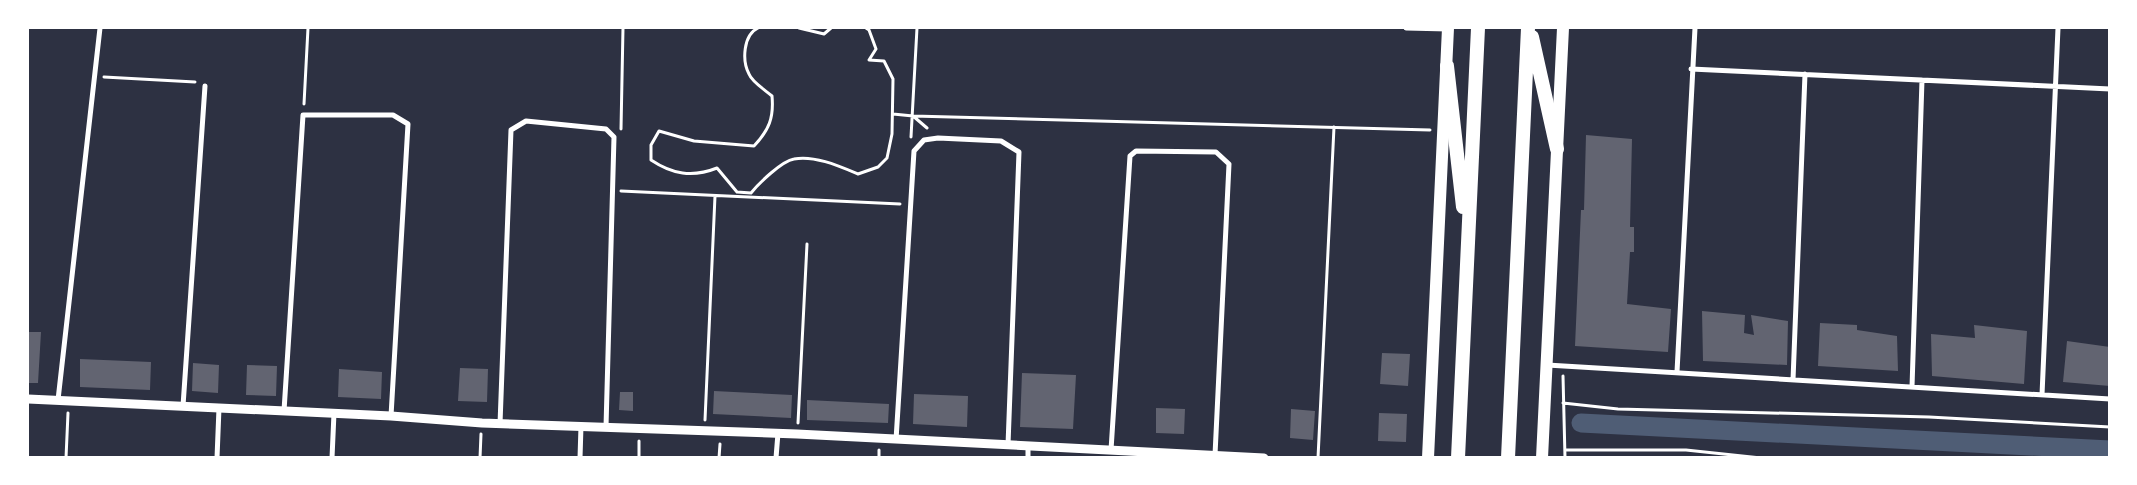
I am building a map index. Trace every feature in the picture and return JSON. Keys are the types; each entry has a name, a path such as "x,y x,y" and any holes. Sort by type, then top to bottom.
{"highway":[{"path":"1458,458 1478,28"},
{"path":"1529,28 1557,148"},
{"path":"1508,458 1529,28"},
{"path":"1447,66 1468,248"}],"main road":[{"path":"1428,458 1448,28"},
{"path":"1542,458 1562,28"}],"street":[{"path":"58,400 100,28"},
{"path":"1406,28 1448,28"},
{"path":"1677,372 1691,69 1695,28"},
{"path":"2042,395 2058,28"},
{"path":"1691,69 2110,89"},
{"path":"1793,380 1805,74"},
{"path":"1912,387 1922,80"},
{"path":"183,406 205,86"},
{"path":"284,411 303,115 393,114 408,124 390,416"},
{"path":"500,424 511,130 526,121 606,129 614,137 606,427"},
{"path":"896,440 914,151 924,140 938,138 1001,141 1019,152 1008,445"},
{"path":"1111,450 1130,156 1136,151 1216,152 1230,164 1215,455"},
{"path":"1546,365 2110,399"},
{"path":"28,399 334,413 500,424 778,433 1111,450 1133,454 1215,455 1264,458"},
{"path":"218,458 219,408"},
{"path":"332,458 334,413"},
{"path":"580,458 581,426"},
{"path":"776,458 778,433"},
{"path":"1028,446 1028,458"}],"path":[{"path":"303,115 308,28"},
{"path":"620,135 622,28"},
{"path":"758,28 754,30 746,44 745,59 749,76 772,96 772,121 765,134 754,146 694,141 659,132 651,145 651,160 665,169 687,175 703,174 717,168 737,192 752,193 759,183 792,159 835,165 858,174 878,166 887,158 892,114 893,79 884,61 870,60 876,49 869,30 866,28"},
{"path":"799,28 824,34 831,28"},
{"path":"910,145 917,28"},
{"path":"95,76 190,80 205,86"},
{"path":"892,114 1443,130"},
{"path":"913,116 938,138"},
{"path":"1318,458 1334,127"},
{"path":"620,182 620,191 906,204"},
{"path":"745,192 745,197"},
{"path":"705,430 715,196"},
{"path":"798,434 807,244"},
{"path":"1564,366 1565,458"},
{"path":"66,458 68,400"},
{"path":"1563,403 1618,409 1929,417 2110,427"},
{"path":"480,458 482,423"},
{"path":"1565,450 1686,450 1761,458"}],"building":[{"path":"1586,135 1632,139 1630,227 1634,227 1634,252 1630,252 1627,304 1671,309 1668,352 1575,346 1581,210 1584,210"},
{"path":"1702,311 1745,315 1744,333 1754,335 1751,315 1788,321 1787,365 1703,361"},
{"path":"1820,323 1857,325 1857,330 1897,336 1898,371 1818,366"},
{"path":"1974,325 2027,331 2024,384 1932,376 1931,334 1975,338"},
{"path":"28,332 41,332 38,383 28,383"},
{"path":"2067,341 2110,347 2110,386 2063,382"},
{"path":"1382,353 1410,354 1408,386 1380,384"},
{"path":"80,359 151,362 150,390 80,387"},
{"path":"193,363 219,365 218,393 192,391"},
{"path":"247,365 277,366 276,396 246,395"},
{"path":"460,368 488,369 487,402 458,401"},
{"path":"339,369 382,372 381,399 338,397"},
{"path":"1022,373 1076,375 1073,429 1020,427"},
{"path":"714,391 792,395 791,418 713,414"},
{"path":"620,392 633,392 633,411 619,410"},
{"path":"914,394 968,396 967,427 913,424"},
{"path":"807,400 889,404 888,423 807,420"},
{"path":"1156,408 1185,409 1184,434 1156,433"},
{"path":"1291,409 1315,411 1313,440 1290,438"},
{"path":"1379,413 1407,414 1406,442 1378,441"}],"waterway":[{"path":"1581,423 2110,450"}]}
